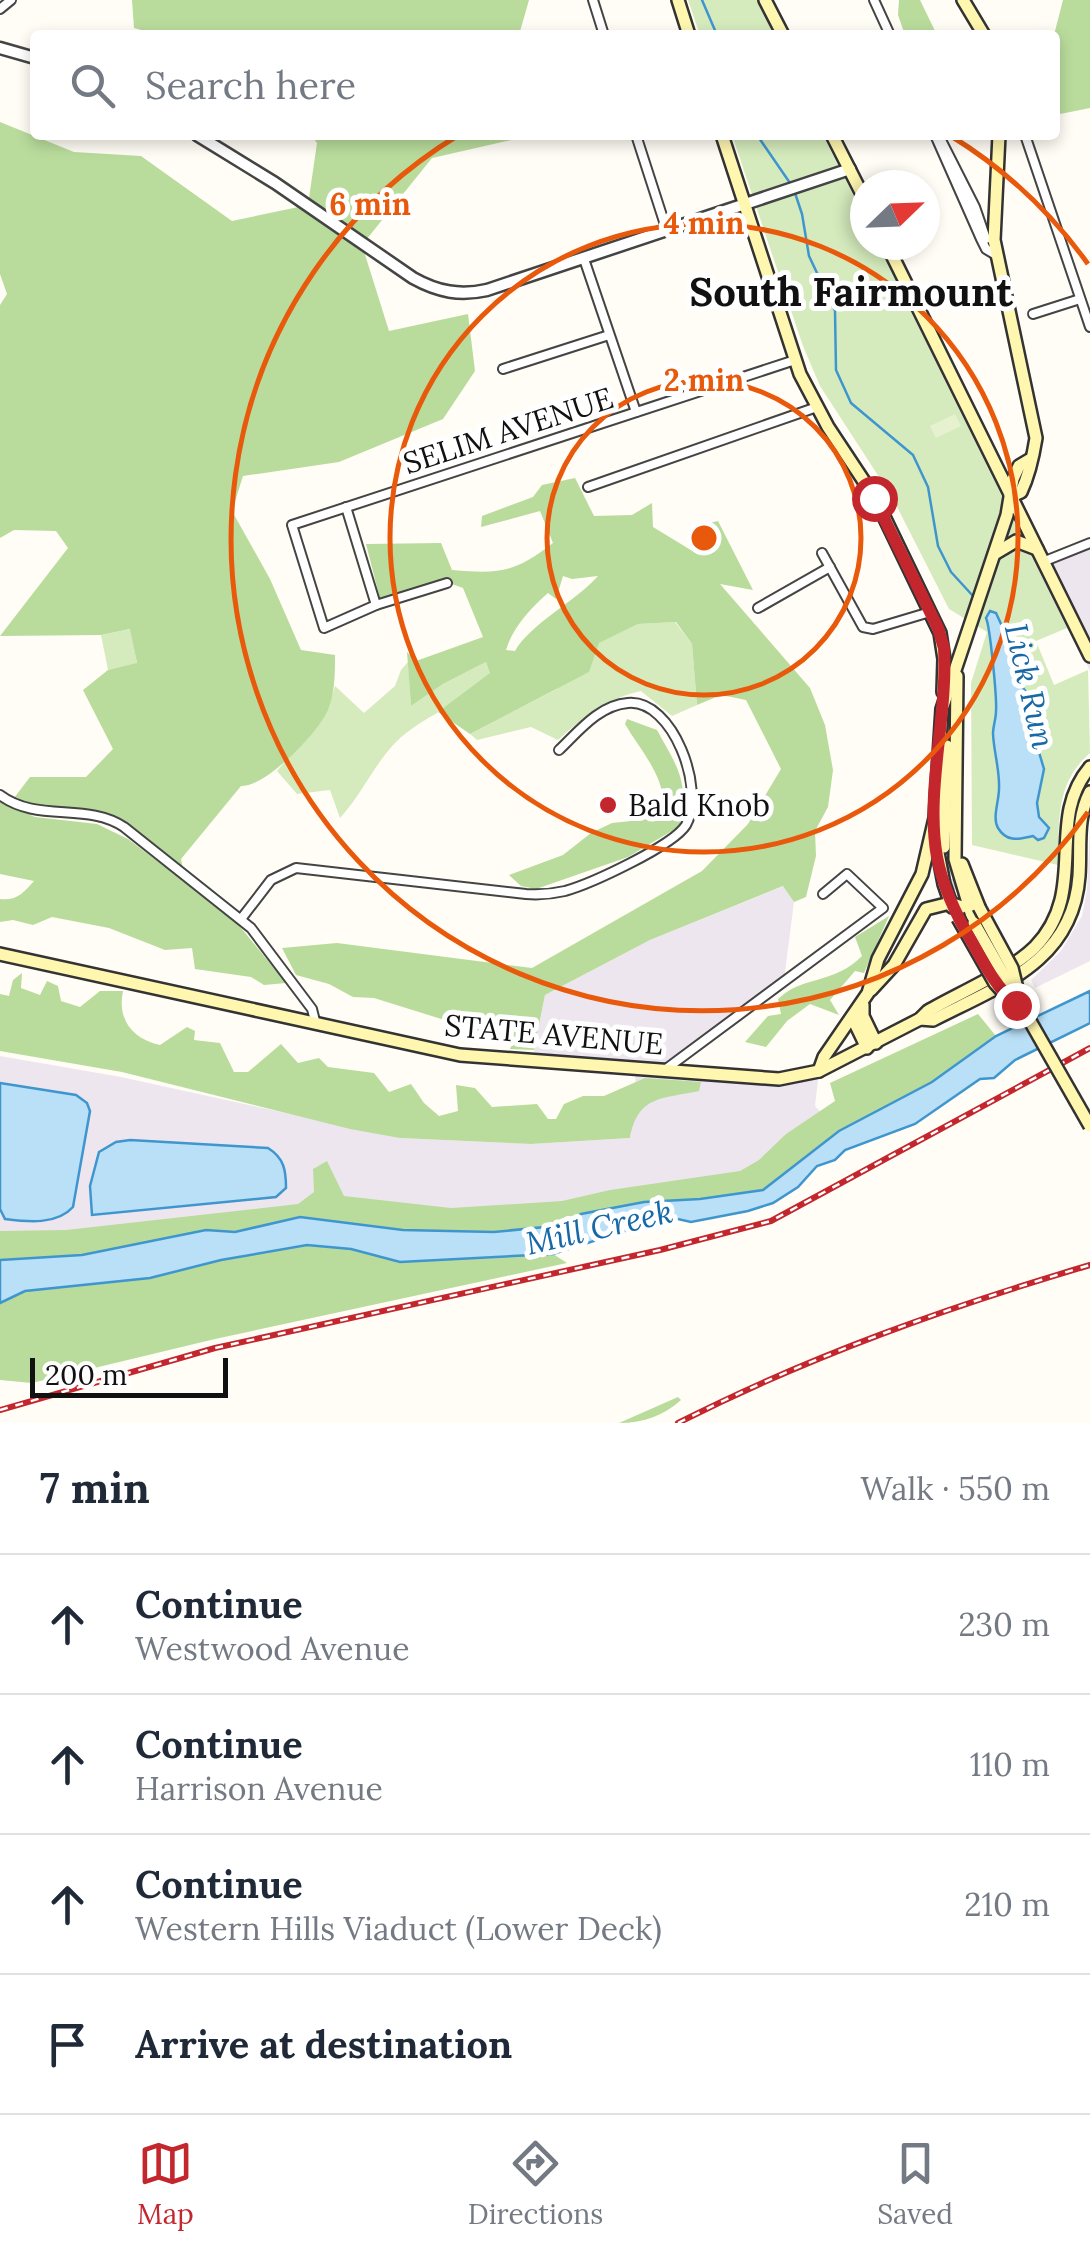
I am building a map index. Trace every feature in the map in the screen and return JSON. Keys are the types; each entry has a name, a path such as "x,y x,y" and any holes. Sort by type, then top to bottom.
{"main road":[{"path":"678,0 687,30"},
{"path":"765,0 780,30"},
{"path":"962,0 981,30"},
{"path":"724,140 794,360 816,407 874,498 940,633 944,662 935,818 922,874 878,960 854,1021 871,1046"},
{"path":"837,140 850,170"},
{"path":"942,709 1012,496 1021,492 1030,472 1036,432 996,255 999,140"},
{"path":"894,260 1090,656"},
{"path":"994,554 1016,541 1027,543 1042,556"},
{"path":"940,633 954,642 966,634"},
{"path":"946,853 955,830 957,667"},
{"path":"950,688 946,853 957,874 963,911 1090,1127"},
{"name":"STATE AVENUE","path":"0,954 460,1055 779,1079 819,1071 871,1046 1021,959 1053,926 1066,896 1071,805 1077,786 1090,767"},
{"name":"STATE AVENUE","path":"920,1020 932,1020 1011,980 1053,946 1074,909 1080,818 1090,792"},
{"path":"935,818 963,911 995,983 1024,1016"},
{"path":"946,853 1012,968 1024,1016"},
{"path":"819,1071 824,1057 862,1003 894,965 918,917 932,906 963,911"},
{"path":"963,911 1090,1127"},
{"path":"862,1003 871,1046"},
{"path":"866,1024 894,1033"}],"street":[{"path":"0,9 11,0"},
{"path":"592,0 602,30"},
{"path":"874,0 888,30"},
{"path":"0,48 30,57"},
{"path":"205,140 413,278 436,289 461,294 488,290 850,170"},
{"path":"638,140 668,231"},
{"path":"939,140 980,239 996,255"},
{"path":"1027,140 1090,327"},
{"path":"584,259 636,412"},
{"path":"1033,314 1080,299"},
{"path":"504,369 609,334"},
{"name":"SELIM AVENUE","path":"376,605 324,628 292,524 794,360"},
{"path":"588,487 816,407"},
{"path":"346,507 376,605 448,583"},
{"path":"1042,556 1090,543"},
{"path":"822,553 866,629 930,612"},
{"path":"758,608 830,567"},
{"path":"241,919 271,880 294,868 551,894 569,890 645,856 684,828 693,806 691,776 667,722 651,708 631,702 610,707 559,750"},
{"path":"0,795 35,810 99,816 116,822 241,919 267,947 312,1009 315,1021"},
{"path":"666,1069 882,908 847,874 823,894"}],"shaded area":[{"path":"1090,546 1090,671 1042,564"},
{"path":"1090,828 1090,961 1035,988 1031,980 1061,951 1082,916"},
{"path":"784,886 794,902 784,980 678,1058 684,1071 779,1079 819,1071 815,1106 839,1131 763,1190 403,1230 0,1260 0,1056 121,1077 400,1138 531,1144 630,1138 636,1101 635,1067 537,1060 534,1050 545,995 650,940"}],"green space":[{"path":"132,0 529,0 520,30 134,28"},
{"path":"688,0 757,0 772,30 698,30"},
{"path":"899,0 920,0 935,30 903,30 898,15"},
{"path":"1063,0 1090,0 1090,108 1060,114 1060,30 1055,30"},
{"path":"0,122 30,134 30,140 44,140 74,152 141,156 232,221 308,205 315,140 511,140 432,158 362,245 389,331 468,314 475,371 443,419 339,462 243,476 232,511 270,579 301,650 335,655 333,690 328,710 314,732 264,778 241,786 181,859 184,873 116,822 11,802 30,777 86,777 113,749 83,690 108,670 137,663 130,629 101,635 0,636 68,548 56,531 14,530 0,538 0,305 7,294 0,274"},
{"path":"734,140 826,140 850,189 850,260 885,260 1067,628 1036,641 1054,685 1088,670 1090,753 1070,777 1061,804 1058,865 972,845 971,683 987,632 949,609 892,497 820,386"},
{"path":"955,414 961,426 936,438 930,426"},
{"path":"575,478 594,516 632,515 652,503 653,527 699,555 700,525 718,521 753,590 720,584 810,688 825,725 833,770 828,807 815,831 816,856 806,897 794,902 783,886 650,940 545,995 534,1050 510,1049 514,1038 505,1024 483,1032 374,998 353,997 329,984 296,975 282,948 337,943 532,968 702,871 748,824 781,769 746,700 721,695 697,705 692,644 676,622 638,624 599,643 589,672 470,734 438,712 490,673 486,662 411,706 407,652 416,661 483,637 463,588 444,581 380,599 366,544 441,543 452,570 483,572 517,566 553,543 540,511 481,527 482,516 533,497 542,485","holes":["563,576 598,576 531,631 515,651 506,650 529,612 548,593 556,599"]},
{"path":"675,622 692,644 697,705 672,716 641,691 596,710 558,740 531,727 477,740 470,734 557,689 598,643 638,624"},
{"path":"131,629 137,664 108,670 101,635"},
{"path":"408,662 411,706 486,662 491,673 396,742 340,818 330,790 297,794 277,771 326,714 335,686 364,713 395,686"},
{"path":"627,719 657,730 671,755 682,786 680,826 628,857 536,889 521,886 509,875 563,855 591,833 612,823 641,820 663,799 654,770 625,724"},
{"path":"0,802 35,817 97,824 128,839 233,918 286,983 264,985 251,977 195,969 192,948 165,950 109,928 52,917 33,925 13,920 0,922 0,899 15,897 34,881 0,874"},
{"path":"889,916 864,973 855,971 830,1000 839,1015 810,1004 787,1021 766,1047 745,1042 768,1016 781,1014 778,999 788,991 840,972 862,956 855,937"},
{"path":"22,973 21,988 40,995 47,981 58,986 61,1001 80,1007 100,991 123,991 122,1010 134,1033 160,1045 187,1027 195,1031 194,1040 220,1043 234,1072 248,1072 281,1044 298,1063 319,1058 328,1067 374,1073 389,1092 411,1084 439,1116 458,1111 456,1085 475,1088 492,1107 537,1104 548,1119 556,1119 564,1104 583,1096 604,1096 645,1078 701,1082 699,1091 663,1098 646,1106 630,1138 531,1144 400,1138 122,1072 0,1051 0,994 9,996 13,980"},
{"path":"978,1014 996,1036 932,1082 839,1131 763,1190 644,1202 581,1214 566,1225 494,1232 403,1230 300,1217 235,1232 206,1230 82,1255 0,1260 0,1231 66,1230 298,1204 314,1192 313,1169 327,1161 344,1196 451,1208 562,1201 740,1171 835,1101 830,1083"},
{"path":"307,1245 351,1249 400,1262 553,1254 567,1263 32,1383 0,1380 0,1303 25,1291 150,1278 221,1260"},
{"path":"678,1397 681,1400 660,1414 619,1423"}],"water":[{"path":"990,611 996,613 1007,637 1012,672 1028,695 1030,722 1044,769 1037,803 1039,817 1049,828 1044,838 1038,840 1033,836 1009,838 996,824 996,704 986,618"},
{"name":"Mill Creek","path":"1090,991 1090,1023 1015,1060 994,1078 980,1079 915,1124 845,1150 835,1160 817,1166 798,1187 773,1203 748,1211 691,1222 669,1217 553,1254 400,1262 351,1249 307,1245 221,1260 150,1278 25,1291 0,1303 0,1260 82,1255 206,1230 235,1232 300,1217 403,1230 494,1232 565,1225 581,1214 644,1202 763,1190 839,1131 932,1082 996,1036"},
{"path":"0,1083 76,1095 87,1103 90,1111 73,1207 59,1217 5,1219 0,1209"},
{"path":"116,1142 268,1148 283,1165 286,1188 276,1197 92,1215 90,1186 99,1152"}],"waterway":[{"name":"Lick Run","path":"702,0 715,30"},
{"name":"Lick Run","path":"760,140 790,183"},
{"name":"Lick Run","path":"794,190 809,256 835,311 836,370 851,403 913,455 928,487 938,546 951,572 973,596"}],"tunnel":[{"path":"944,847 966,909"}],"railway":[{"path":"0,1410 215,1348 660,1250 771,1221 1090,1048"},
{"path":"678,1423 778,1376 880,1335 1090,1265"}],"place":[{"name":"Bald Knob","path":"608,805"}],"district":[{"name":"South Fairmount","path":"851,291"}],"route":[{"path":"874,498 938,628 944,648 935,818 937,856 944,884 950,903 995,983 1016,1005"}]}
